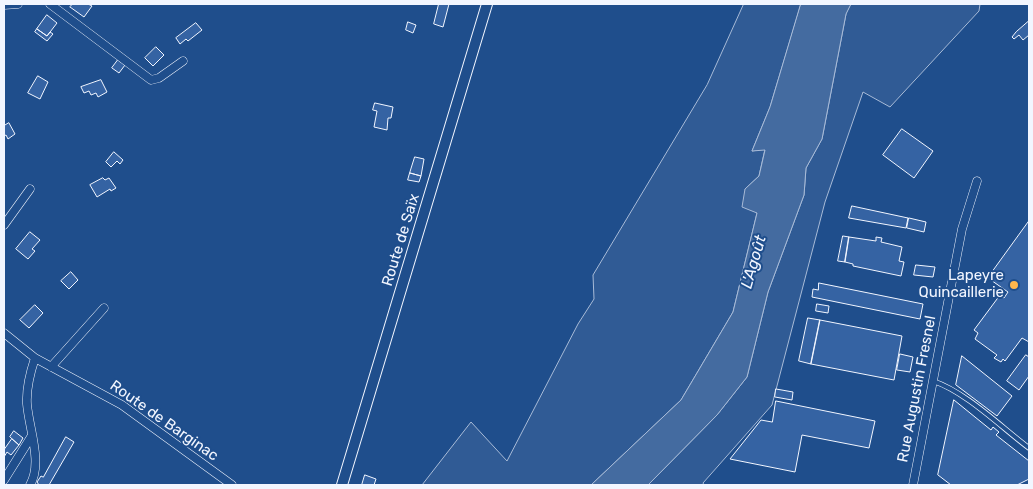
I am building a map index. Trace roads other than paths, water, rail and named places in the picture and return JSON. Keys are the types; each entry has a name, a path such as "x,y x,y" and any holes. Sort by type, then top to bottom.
{"street":[{"path":"4,5 18,4"},
{"path":"50,4 151,80 159,78 183,61"},
{"name":"Route de Saïx","path":"342,485 487,4"},
{"name":"Rue Augustin Fresnel","path":"913,485 962,229 977,181"},
{"path":"4,225 30,189"},
{"path":"51,367 104,308"},
{"name":"Route de Barginac","path":"4,333 35,358 122,404 232,485"},
{"path":"30,485 36,465 27,403 29,377 35,358"},
{"path":"4,480 31,437"}],"lane":[{"path":"933,381 945,385 960,395 1029,448"}],"water":[{"name":"L'Agoût","path":"801,4 851,4 846,14 822,139 806,168 804,195 768,292 747,377 717,415 648,485 591,485 681,400 733,312 757,213 742,207 745,189 759,176 765,150 752,151 770,107"}],"place":[{"name":"Lapeyre Quincaillerie","path":"1014,285"}]}
